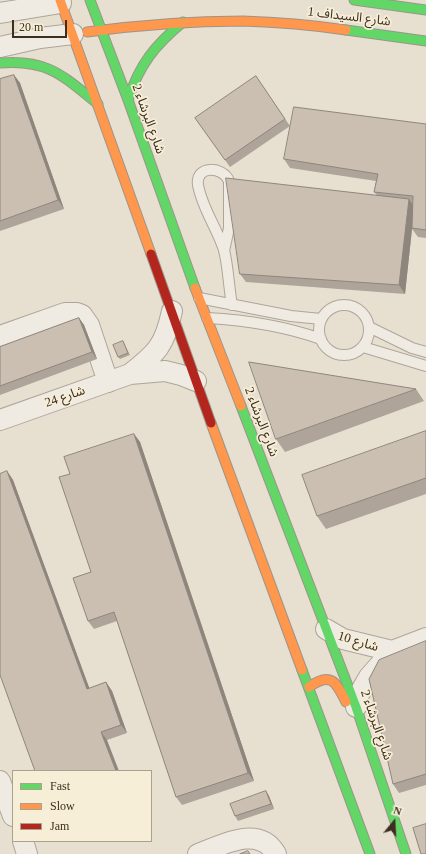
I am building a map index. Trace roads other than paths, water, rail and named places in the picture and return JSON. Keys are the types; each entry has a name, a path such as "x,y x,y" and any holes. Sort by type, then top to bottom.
{"street":[{"name":"شارع البرشاء 2","path":"86,0 102,30 199,298 356,707 406,854"},
{"name":"شارع السيداف 1","path":"354,0 426,10"},
{"path":"0,13 63,2 196,381 370,854"},
{"name":"شارع السيداف 1","path":"73,34 183,22 265,22 306,25 426,41"},
{"path":"128,100 135,79 146,59 156,45 183,22"},
{"path":"0,47 40,38 73,34"},
{"path":"0,63 24,62 49,68 64,76 98,104"},
{"name":"شارع 24","path":"130,374 153,355 160,346 166,336 172,311"},
{"path":"0,336 65,313 77,313 82,316 89,325 108,382"},
{"name":"شارع 24","path":"0,420 130,374 165,371 196,381"},
{"name":"شارع 10","path":"326,629 343,639 392,651"},
{"name":"شارع 10","path":"356,707 358,696 369,677 392,651 426,638"},
{"path":"309,687 323,680 335,682 360,728 365,733"},
{"path":"0,781 12,813"},
{"path":"198,854 248,838 259,839 268,844 276,854"},
{"path":"22,842 27,854"}],"lane":[{"path":"224,251 229,228 229,181 223,173 206,170 202,172 199,177 198,184 224,251 232,305"},
{"path":"199,298 301,318 322,319"},
{"path":"344,305 351,306 363,314 369,326 367,340 363,347 357,351 343,355 330,350 321,339 319,329 322,319 331,309 344,305"},
{"path":"207,318 227,319 268,325 308,334 321,339"},
{"path":"369,326 412,348 426,352"},
{"path":"363,347 426,366"}]}
